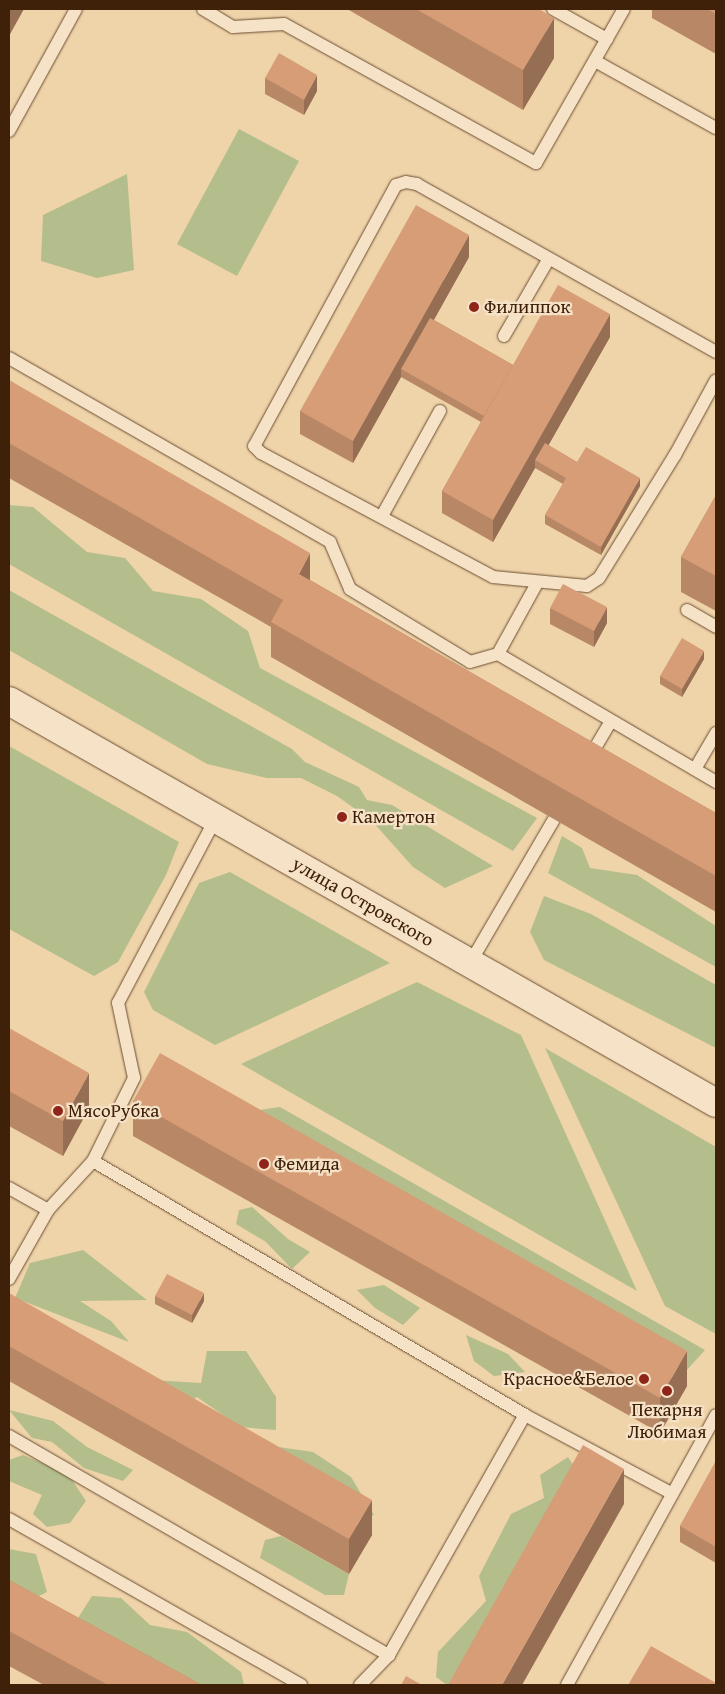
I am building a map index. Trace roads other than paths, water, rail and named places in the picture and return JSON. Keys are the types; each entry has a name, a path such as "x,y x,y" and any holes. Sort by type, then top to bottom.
{"main road":[{"name":"улица Островского","path":"9,701 716,1103"}],"lane":[{"path":"9,131 76,9"},
{"path":"203,9 233,27 284,24 536,163 624,9"},
{"path":"554,9 607,39"},
{"path":"595,61 716,128"},
{"path":"716,352 548,260 417,184 396,185 254,446 261,454 382,516 493,577 587,586 599,578 675,455 716,380"},
{"path":"504,336 548,260"},
{"path":"9,358 330,542 350,589 470,662 498,654 537,582"},
{"path":"382,516 440,411"},
{"path":"687,610 716,627"},
{"path":"498,654 716,782"},
{"path":"582,771 611,721"},
{"path":"695,769 716,733"},
{"path":"9,1279 48,1210 93,1161 134,1078 118,1003 216,818"},
{"path":"470,963 554,819"},
{"path":"93,1161 525,1415 671,1494"},
{"path":"9,1188 48,1210"},
{"path":"360,1685 389,1655 525,1415"},
{"path":"567,1685 716,1415"},
{"path":"9,1436 389,1655"},
{"path":"9,1519 301,1685"}],"place":[{"name":"Филиппок","path":"474,307"},
{"name":"Камертон","path":"342,817"},
{"name":"МясоРубка","path":"58,1111"},
{"name":"Фемида","path":"264,1164"},
{"name":"Красное&Белое","path":"644,1379"},
{"name":"Пекарня Любимая","path":"667,1391"}]}
